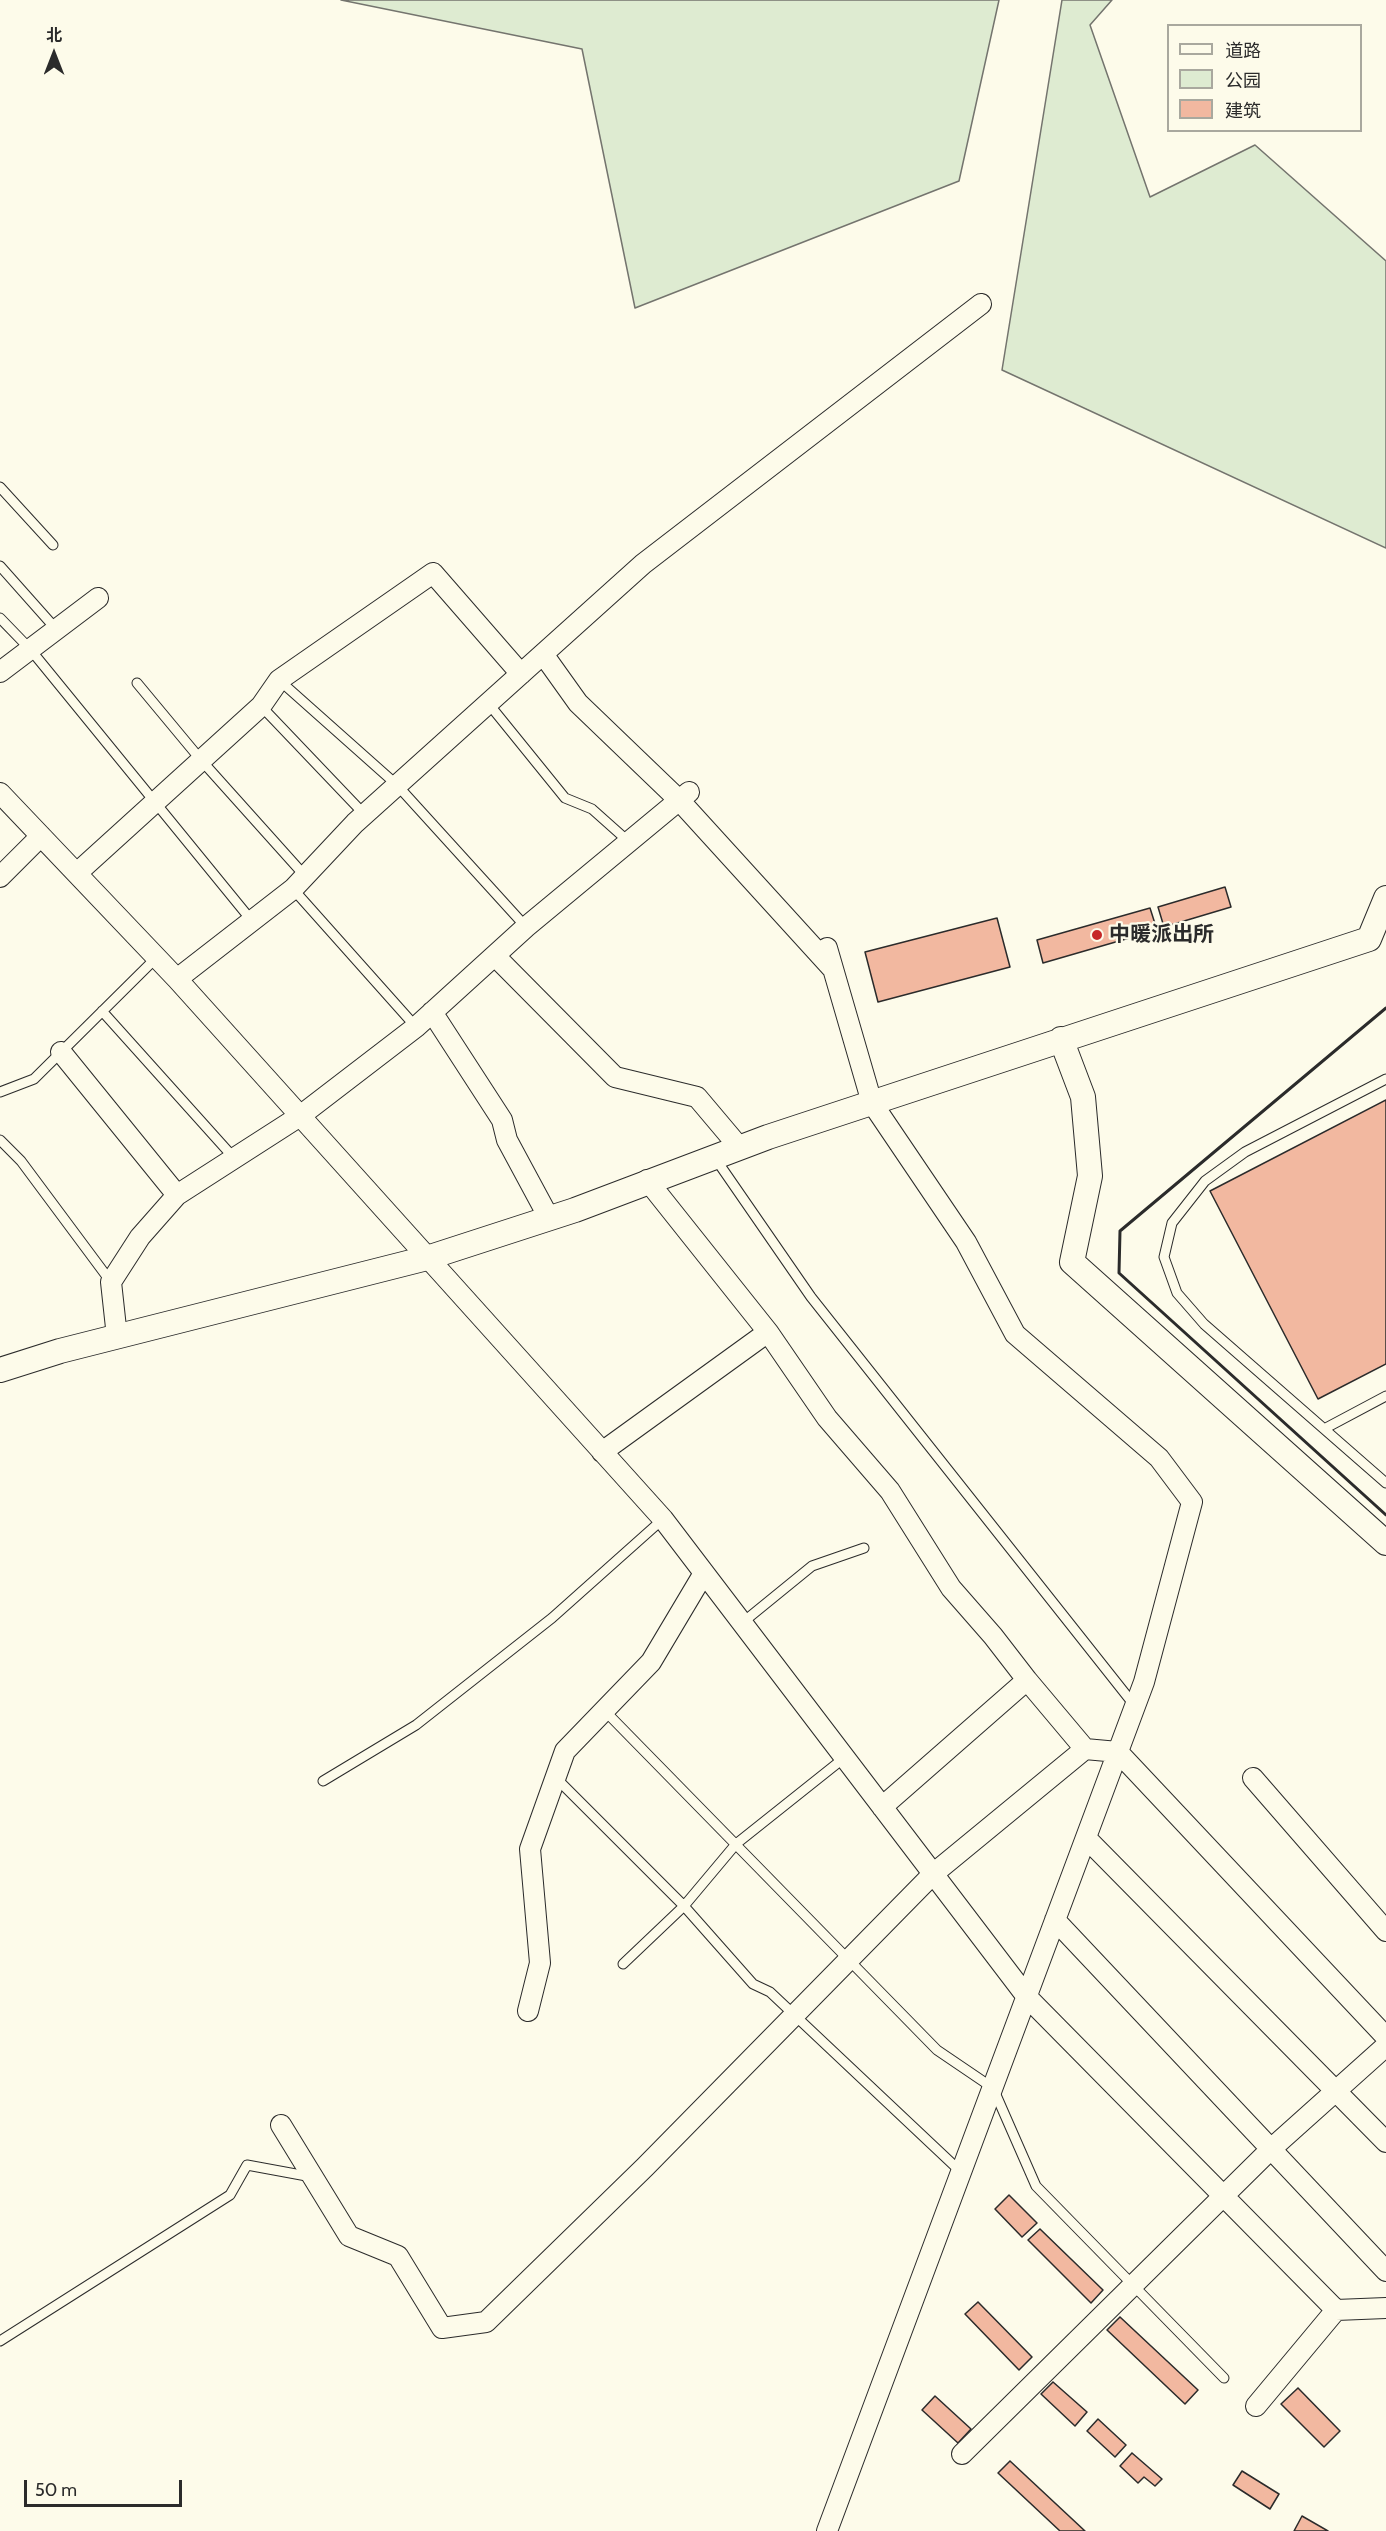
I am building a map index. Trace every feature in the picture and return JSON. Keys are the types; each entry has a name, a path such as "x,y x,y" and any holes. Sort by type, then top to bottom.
{"street":[{"path":"177,979 299,883 364,814 643,564 981,304"},
{"path":"77,873 261,706 279,680 433,573 521,674"},
{"path":"0,672 98,598"},
{"path":"543,654 578,703 684,796 833,969"},
{"path":"0,793 157,957 663,1519 1027,1997 1336,2310 1386,2308"},
{"path":"117,1337 111,1282 140,1237 177,1195 300,1116 416,1027 526,927 684,796"},
{"path":"0,877 41,836"},
{"path":"0,1370 117,1337 427,1258 549,1218 768,1137 1369,939 1385,904"},
{"path":"827,948 872,1103 966,1242 1015,1334 1159,1458 1192,1502 1135,1706 827,2531"},
{"path":"495,956 615,1077 697,1097 740,1148"},
{"path":"432,1012 502,1120 507,1140 549,1218"},
{"path":"1061,1039 1083,1097 1090,1176 1071,1262 1386,1543"},
{"path":"61,1052 177,1195"},
{"path":"647,1180 768,1332 827,1418 890,1491 951,1588 1085,1749"},
{"path":"602,1452 768,1332"},
{"path":"528,2011 540,1963 530,1849 564,1751 651,1662 704,1574"},
{"path":"882,1807 1027,1680"},
{"path":"281,2125 349,2236 398,2256 442,2328 486,2322 645,2168 933,1874 1085,1749 1118,1752 1386,2037"},
{"path":"1253,1778 1386,1931"},
{"path":"1086,1838 1386,2142"},
{"path":"1055,1920 1386,2271"},
{"path":"962,2454 1225,2197 1271,2149 1386,2046"},
{"path":"1256,2406 1336,2310"}],"lane":[{"path":"0,487 53,545"},
{"path":"0,566 56,629"},
{"path":"0,618 30,649 252,921"},
{"path":"279,680 397,785 526,927"},
{"path":"137,682 416,1027"},
{"path":"488,703 566,798 592,808 629,842"},
{"path":"261,706 364,814"},
{"path":"0,1092 33,1079 157,957"},
{"path":"102,1011 234,1158"},
{"path":"1386,1079 1245,1152 1205,1181 1172,1223 1164,1257 1177,1293 1204,1324 1386,1483"},
{"path":"0,1140 21,1161 111,1282"},
{"path":"714,1156 811,1297 1135,1706"},
{"path":"1324,1429 1386,1396"},
{"path":"323,1781 425,1718 552,1618 663,1519"},
{"path":"742,1623 812,1566 864,1548"},
{"path":"604,1710 938,2050 993,2088 1036,2186 1224,2378"},
{"path":"623,1964 684,1906 736,1844 844,1758"},
{"path":"555,1777 684,1906 753,1984 770,1992 962,2172"},
{"path":"0,2341 230,2195 248,2165 313,2177"}],"green space":[{"path":"341,0 999,0 959,181 635,308 582,49"},
{"path":"1062,0 1112,0 1090,25 1150,197 1255,145 1386,261 1386,548 1002,370"}],"building":[{"path":"1225,887 1231,907 1164,927 1158,907"},
{"name":"中暖派出所","path":"1150,908 1157,930 1043,963 1037,940"},
{"path":"997,918 1010,967 878,1002 865,952"},
{"path":"1386,1100 1386,1364 1318,1399 1210,1191"},
{"path":"1009,2195 1037,2223 1022,2237 995,2209"},
{"path":"1040,2229 1103,2290 1091,2303 1028,2240"},
{"path":"978,2302 1032,2357 1019,2370 965,2314"},
{"path":"1120,2317 1198,2390 1185,2404 1107,2330"},
{"path":"1053,2382 1087,2412 1075,2426 1041,2394"},
{"path":"1298,2388 1340,2431 1324,2447 1281,2404"},
{"path":"935,2396 971,2429 958,2443 922,2410"},
{"path":"1098,2419 1126,2445 1115,2457 1087,2431"},
{"path":"1132,2453 1162,2479 1155,2486 1144,2477 1138,2483 1120,2466"},
{"path":"1010,2461 1085,2531 1060,2531 998,2473"},
{"path":"1242,2471 1279,2494 1270,2509 1233,2485"},
{"path":"1302,2516 1328,2531 1294,2531"}],"wall":[{"path":"1386,1008 1120,1231 1119,1273 1386,1515"}],"place":[{"name":"中暖派出所","path":"1097,935"}]}
